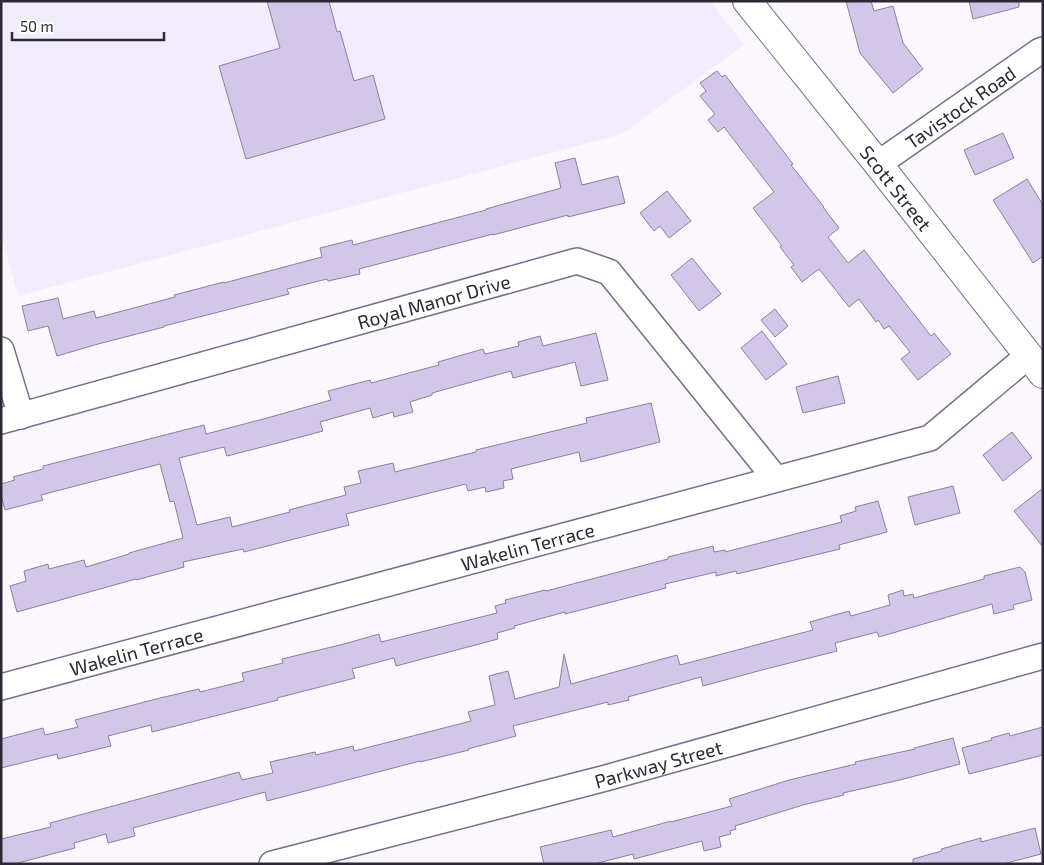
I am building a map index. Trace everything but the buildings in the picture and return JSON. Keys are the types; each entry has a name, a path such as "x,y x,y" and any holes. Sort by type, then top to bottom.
{"main road":[{"name":"Scott Street","path":"748,1 1035,365"}],"street":[{"name":"Tavistock Road","path":"878,164 1043,50"},
{"name":"Royal Manor Drive","path":"11,418 576,261 609,272 776,479"},
{"path":"1,350 11,418"},
{"name":"Wakelin Terrace","path":"1,687 930,438 1035,365"},
{"name":"Parkway Street","path":"272,864 606,778 1043,656"}],"shaded area":[{"path":"1,1 710,1 744,45 622,134 18,296 1,234"}]}
